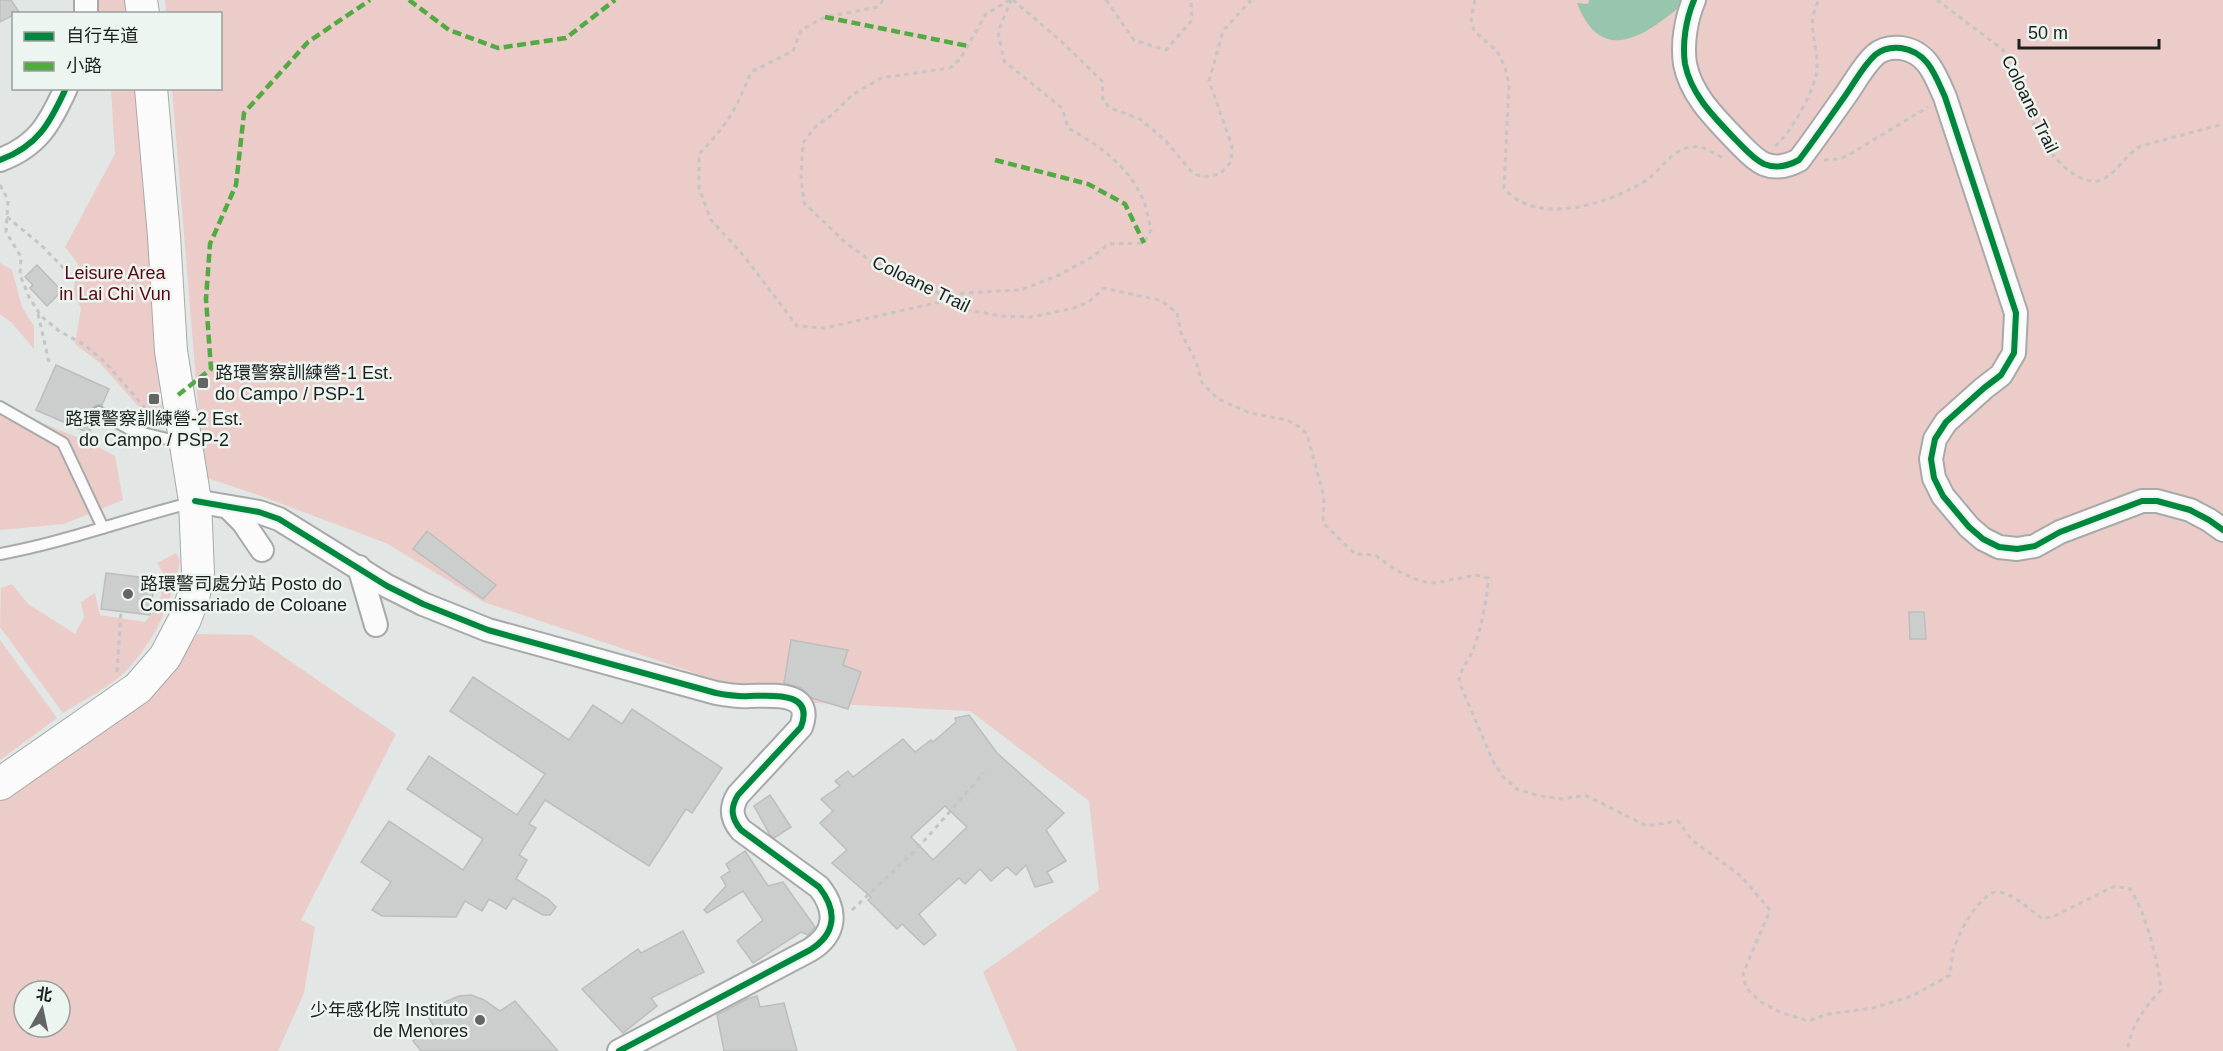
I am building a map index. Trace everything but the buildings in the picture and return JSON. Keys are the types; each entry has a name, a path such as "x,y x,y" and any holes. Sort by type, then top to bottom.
{"main road":[{"path":"0,784 138,688 165,657 185,620 193,598 198,573 195,501 171,351 164,225 151,90"}],"street":[{"path":"1694,0 1685,34 1685,58 1696,92 1708,111 1755,159 1765,165 1777,167 1799,160 1876,54 1894,47 1918,53 1929,64 1945,97 2016,313 2014,353 2001,375 1984,387 1946,422 1935,439 1931,459 1934,478 1943,496 1969,527 1983,539 1999,547 2017,549 2035,546 2060,532 2142,501 2157,501 2190,510 2223,530"},
{"path":"0,160 24,150 40,134 54,114 65,90"},
{"path":"195,501 259,512 279,519 387,586 423,604 508,637 716,693 731,696 772,694 792,699 802,707 804,714 801,727 738,795 733,803 732,814 734,822 741,830 819,887 827,897 831,909 829,932 821,943 810,950 619,1051"},
{"path":"228,507 243,522 262,550"},
{"path":"359,567 376,625"}],"lane":[{"path":"0,407 63,443 103,528"},
{"path":"99,412 131,430 175,441 185,441"},
{"path":"0,554 30,549 195,501"}],"path":[{"path":"884,0 878,7 825,17 801,30 793,51 751,72 739,103 723,128 699,154 699,188 711,220 744,256 796,326 825,328 949,300 963,293 1021,290 1059,275 1094,256 1108,244 1144,243 1151,230 1144,203 1127,172 1094,143 1068,128 1062,108 1004,60 998,32 1011,0 1062,42 1102,81 1103,100 1110,108 1140,119 1166,141 1189,169 1203,177 1220,174 1231,162 1232,146 1209,81 1223,31 1251,0"},
{"path":"1106,0 1134,40 1166,50 1192,20 1191,0"},
{"path":"1474,0 1471,19 1474,31 1497,51 1506,67 1509,84 1504,188 1511,197 1522,203 1552,209 1583,206 1617,197 1647,180 1682,149 1694,146 1706,148 1728,159 1741,161 1755,159 1778,144 1785,136 1813,85 1817,71 1811,15 1819,0"},
{"path":"1824,160 1847,156 1945,97"},
{"path":"0,185 8,200 6,232 21,257 20,274 29,297 38,311 59,331 85,345 106,363 146,409 163,418 185,441"},
{"path":"7,217 41,245 80,285"},
{"path":"38,311 49,362"},
{"path":"114,704 121,611"},
{"path":"851,911 915,850 984,773"}],"green space":[{"path":"96,0 132,0 134,12 96,12"},
{"path":"165,0 2223,0 2223,1051 1017,1051 983,972 1099,890 1089,801 970,711 778,701 484,602 386,543 204,477 172,90 222,90 222,12 166,12"},
{"name":"Leisure Area in Lai Chi Vun","path":"111,90 142,90 155,355 163,415 138,406 100,363 75,344 81,308 73,294 78,264 65,247 115,154"},
{"path":"0,263 12,270 22,307 34,326 34,349 12,323 0,314"},
{"path":"0,406 89,442 115,456 123,500 64,524 0,530"},
{"path":"176,553 180,561 167,606 154,634 136,660 104,688 63,713 0,627 1,588 12,584 28,604 75,634 84,617 81,602 95,593 100,615 145,622 159,605 165,576 157,563"},
{"path":"197,634 252,635 396,734 301,920 315,927 304,993 278,1051 0,1051 0,799 163,680"},
{"path":"0,640 57,718 0,760"}],"shaded area":[{"path":"1589,0 1688,0 1643,33 1628,39 1614,40 1600,36 1588,24 1577,3 1588,4"}],"marked path":[{"path":"178,395 211,369 206,299 210,244 236,185 244,113 308,42 370,0"},
{"path":"409,0 449,30 498,48 566,38 615,0"},
{"path":"825,17 968,46"},
{"path":"995,160 1088,184 1125,204 1144,243"}],"cycle path":[{"path":"1694,0 1684,40 1688,75 1698,96 1712,114 1752,156 1768,166 1782,166 1799,160 1867,64 1881,51 1888,48 1910,50 1924,59 1934,73 1945,97 2016,313 2014,353 2001,375 1946,422 1935,439 1931,459 1934,478 1943,496 1969,527 1983,539 1999,547 2017,549 2035,546 2060,532 2142,501 2157,501 2190,510 2223,530"},
{"path":"0,160 24,148 41,132 65,90"},
{"path":"195,501 259,512 279,519 387,586 423,604 488,630 716,693 778,696 796,701 802,707 804,715 801,727 738,795 733,813 741,830 819,887 831,913 831,922 825,937 810,950 619,1051"}],"place":[{"name":"路環警察訓練營-1 Est. do Campo / PSP-1","path":"203,383"},
{"name":"路環警察訓練營-2 Est. do Campo / PSP-2","path":"154,399"},
{"name":"路環警司處分站 Posto do Comissariado de Coloane","path":"128,594"},
{"name":"少年感化院 Instituto de Menores","path":"480,1020"}]}
